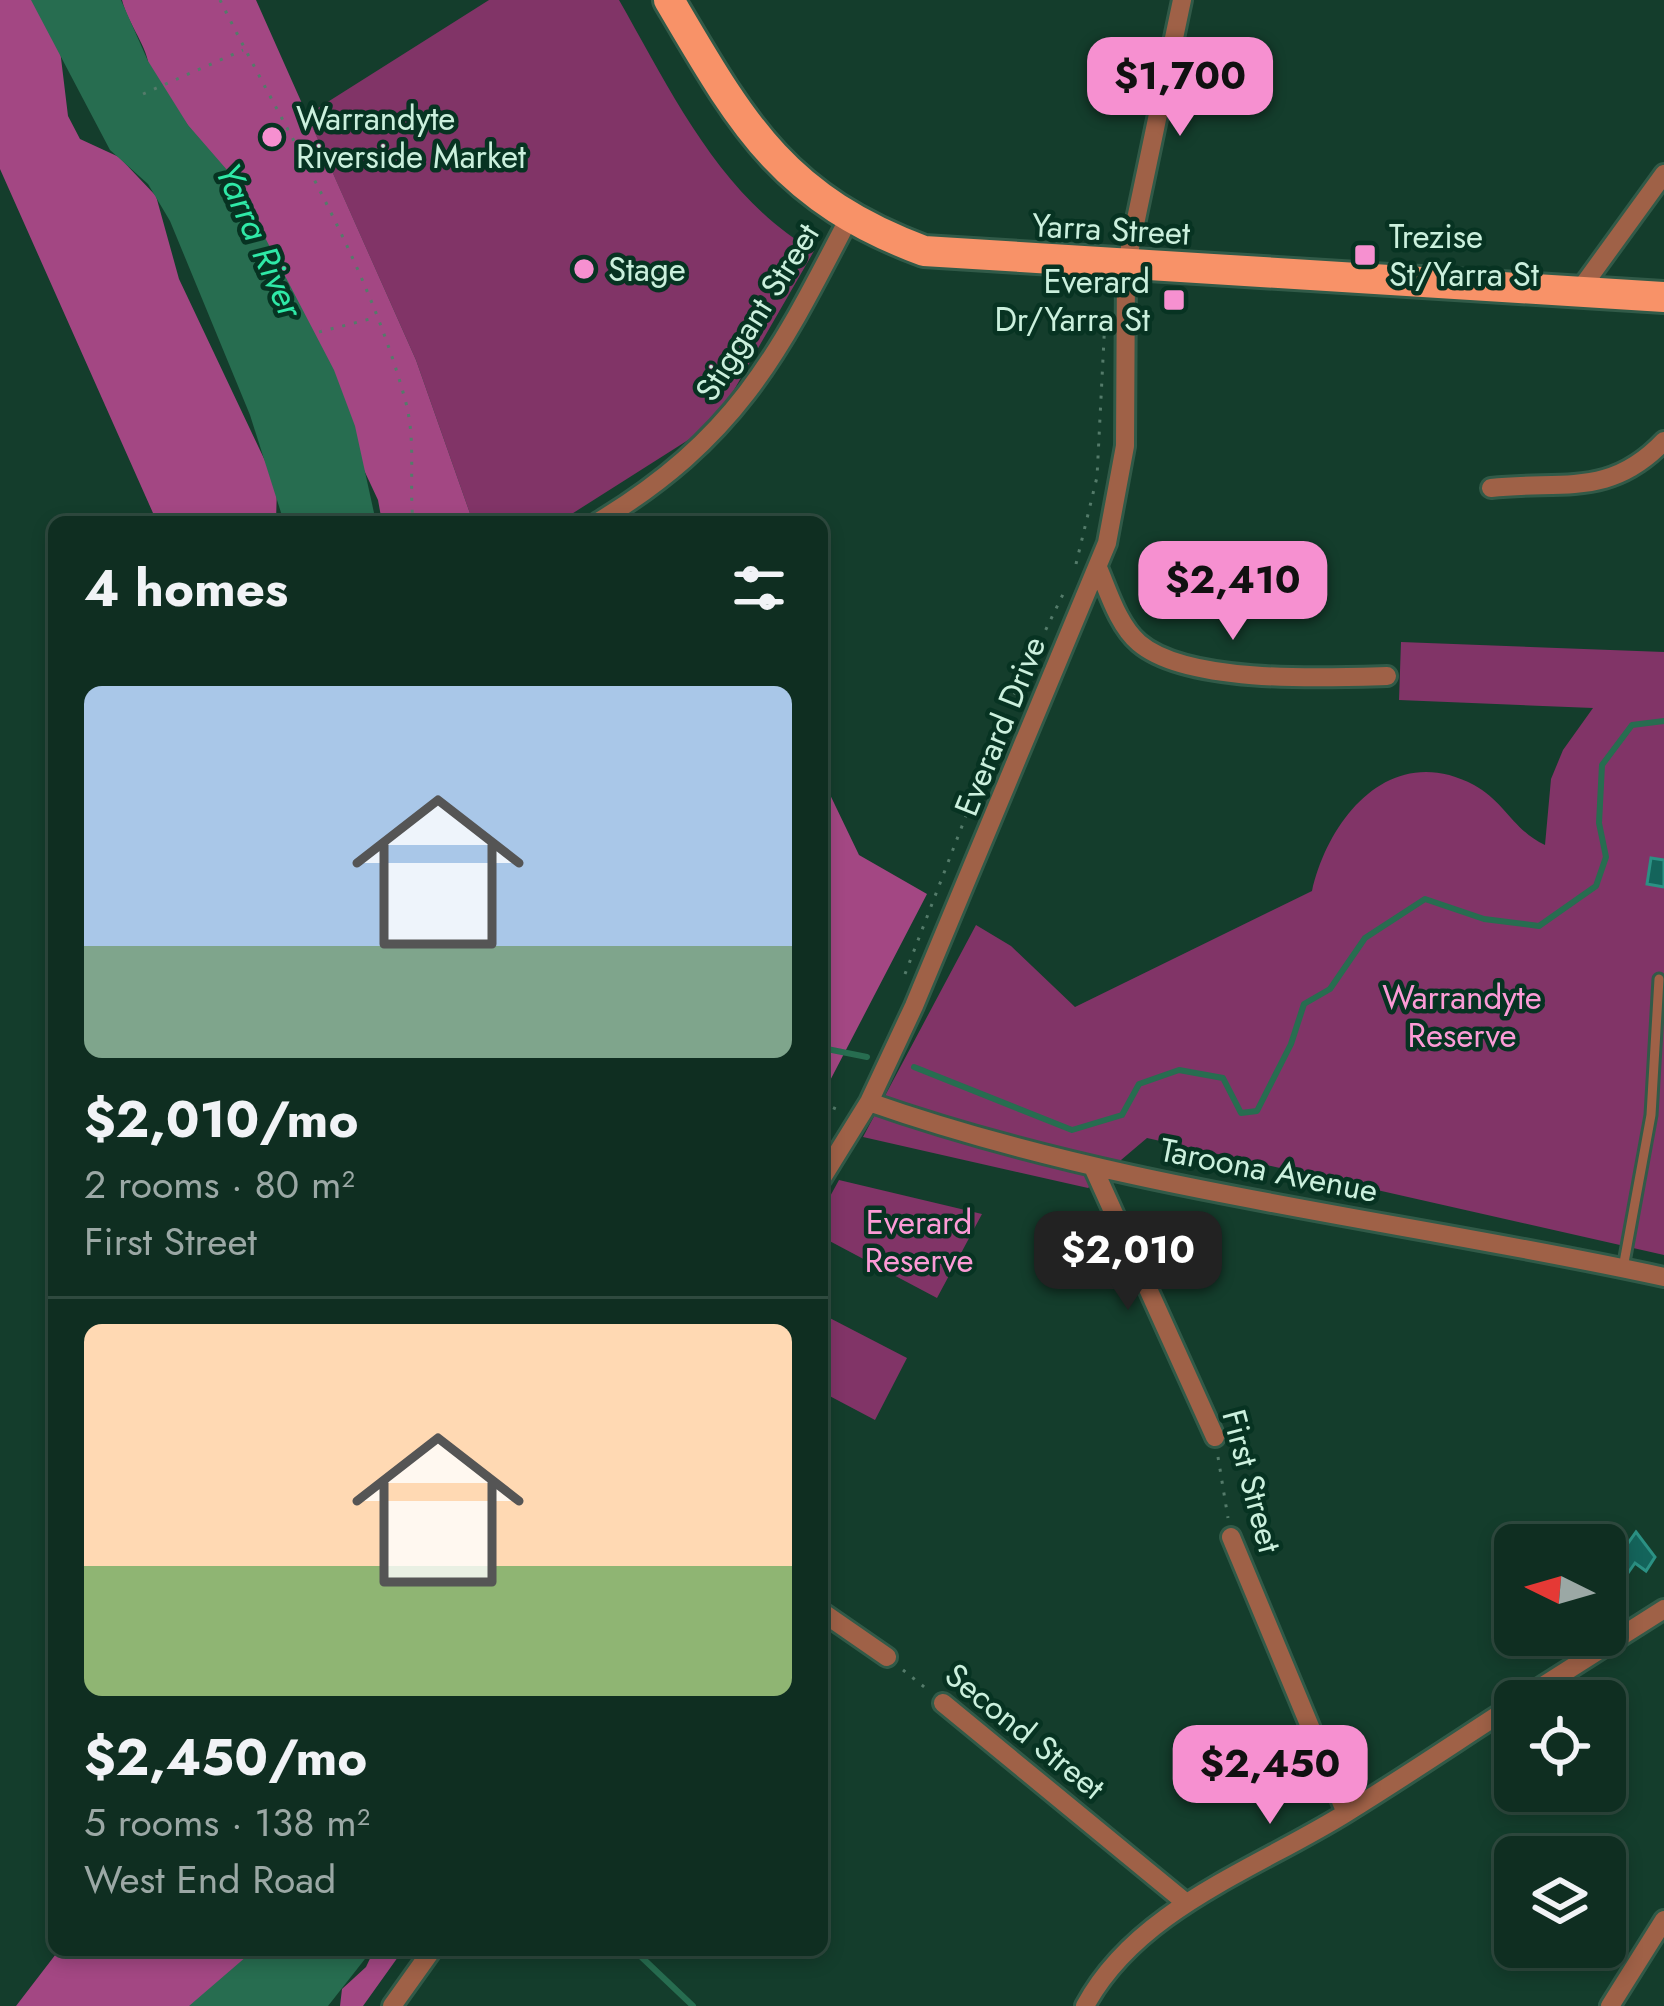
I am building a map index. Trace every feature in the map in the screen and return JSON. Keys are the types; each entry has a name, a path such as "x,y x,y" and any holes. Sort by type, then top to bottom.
{"main road":[{"name":"Yarra Street","path":"669,0 757,140 798,185 849,218 924,251 1664,297"}],"street":[{"name":"Everard Drive","path":"828,1168 869,1102 1009,790 1052,670 1099,570 1125,446 1126,267 1182,0"},
{"path":"1579,291 1664,174"},
{"name":"Stiggant Street","path":"607,516 700,451 741,406 849,218"},
{"path":"1491,488 1615,479 1637,468 1664,441"},
{"path":"1099,570 1137,642 1172,664 1322,678 1387,676"},
{"name":"Taroona Avenue","path":"869,1102 985,1143 1093,1167 1664,1276"},
{"name":"First Street","path":"1093,1167 1216,1437"},
{"name":"First Street","path":"1231,1537 1346,1813"},
{"path":"1552,1680 1664,1609"},
{"path":"828,1616 887,1657"},
{"name":"Second Street","path":"944,1702 1185,1903"},
{"path":"1084,2006 1102,1973 1185,1903 1346,1813 1494,1717"},
{"path":"1610,2006 1664,1920"},
{"path":"392,2006 428,1956"}],"lane":[{"path":"1623,1268 1651,1115 1659,979"},
{"path":"1651,1115 1664,1119"}],"path":[{"path":"220,0 322,187 376,318 406,404 412,442 413,516"},
{"path":"143,94 244,50"},
{"path":"903,981 1006,712 1073,575 1097,477 1106,314"},
{"path":"319,332 376,318"},
{"name":"First Street","path":"1216,1437 1231,1537"},
{"name":"Second Street","path":"887,1657 944,1702"}],"green space":[{"path":"489,0 619,0 679,105 725,172 751,202 814,251 715,423 568,516 471,516 416,360 307,115"},
{"name":"Warrandyte Reserve","path":"1401,642 1664,652 1664,1255 1147,1138 1088,1188 863,1137 976,925 1011,946 1075,1007 1312,891 1320,863 1349,813 1391,780 1416,773 1444,774 1474,785 1545,845 1551,779 1563,750 1593,708 1399,700"},
{"name":"Everard Reserve","path":"839,1180 982,1214 937,1298 828,1240 828,1200"},
{"name":"Everard Reserve","path":"828,1317 907,1358 875,1420 828,1395"}],"shaded area":[{"path":"0,0 54,0 68,116 80,139 119,157 156,196 179,279 277,486 276,516 154,516 0,169"},
{"path":"122,0 256,0 416,360 471,516 381,516 378,500 249,224 237,186 224,176 149,71"},
{"path":"828,790 859,855 927,894 828,1084"},
{"path":"54,1956 256,1956 211,2006 16,2006"},
{"path":"371,1956 399,1956 363,2006 340,2006 342,1989"}],"water":[{"name":"Yarra River","path":"31,0 121,0 148,61 188,125 234,178 334,370 355,426 375,516 282,516 250,415 170,221 148,184 110,150"},
{"path":"247,1956 367,1956 328,2006 189,2006"}],"building":[{"path":"1651,858 1664,860 1664,887 1647,884"},
{"path":"1636,1532 1655,1557 1646,1571 1635,1563 1626,1572 1626,1546"}],"waterway":[{"path":"914,1067 1072,1130 1122,1115 1139,1084 1179,1070 1223,1078 1241,1113 1257,1111 1291,1044 1304,1004 1330,989 1365,938 1425,899 1484,919 1539,926 1596,886 1606,857 1599,823 1602,765 1632,725 1664,721"},
{"path":"828,1049 867,1057"},
{"path":"640,1956 693,2006"}],"place":[{"name":"Warrandyte Riverside Market","path":"272,137"},
{"name":"Trezise St/Yarra St","path":"1365,255"},
{"name":"Stage","path":"584,269"},
{"name":"Everard Dr/Yarra St","path":"1174,300"}]}
